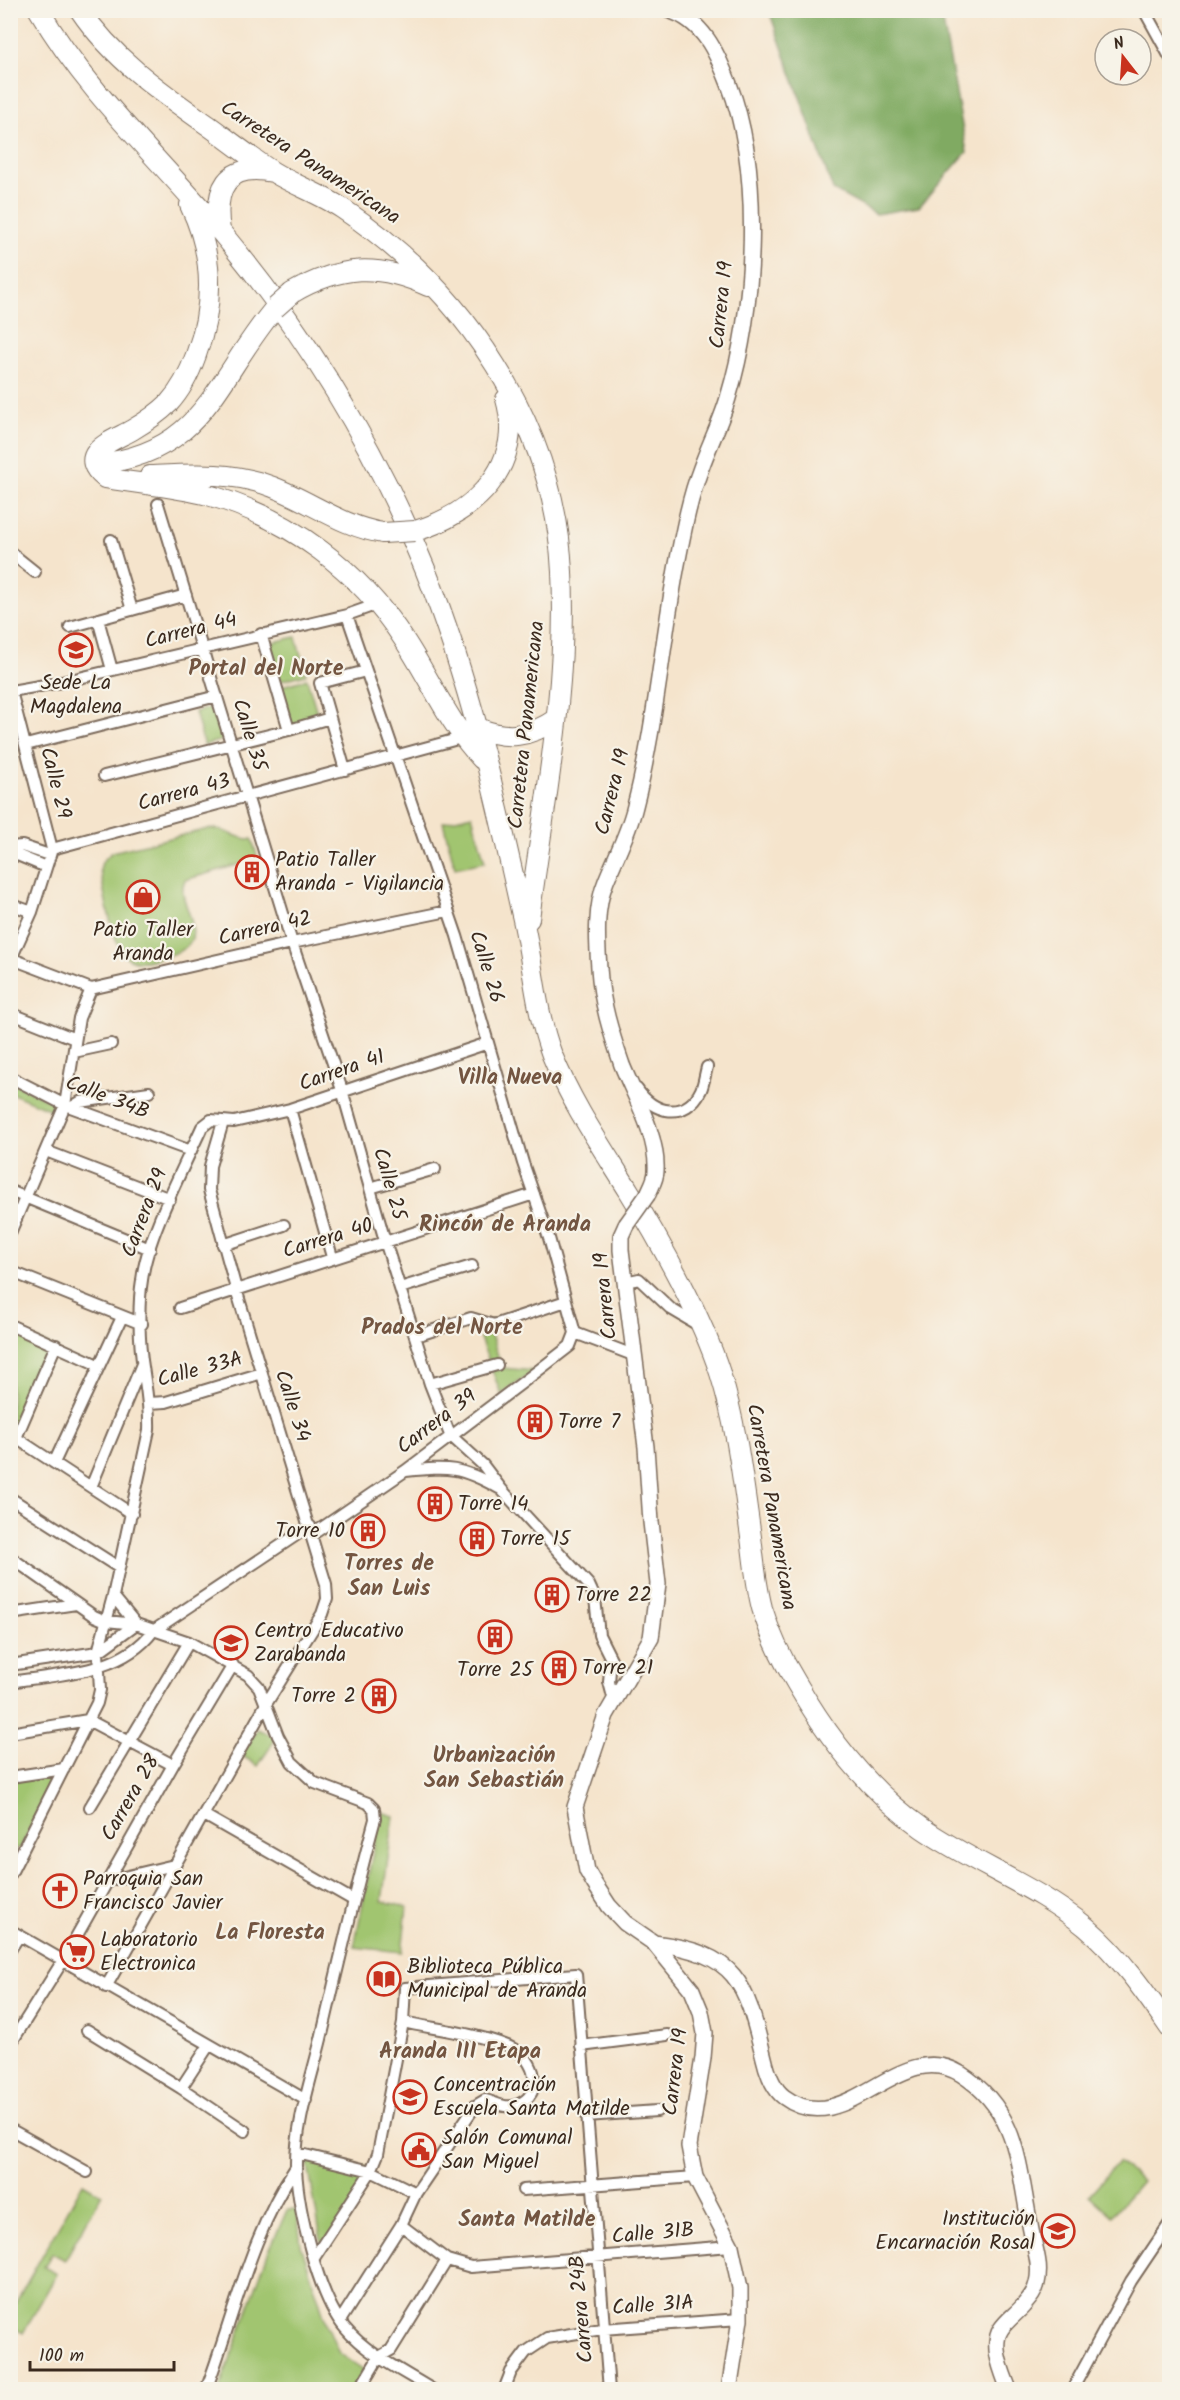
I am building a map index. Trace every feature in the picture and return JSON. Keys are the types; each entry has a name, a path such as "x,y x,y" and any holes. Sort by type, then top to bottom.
{"highway":[{"name":"Carretera Panamericana","path":"39,10 78,69 257,275 310,350 352,417 379,468 430,582 471,733 489,766 526,933 537,1000 551,1053 581,1116 632,1195 717,1364 728,1400 762,1609 780,1654 819,1720 860,1772 900,1811 926,1831 1020,1882 1084,1926 1132,1976 1170,2028"},
{"name":"Carretera Panamericana","path":"80,10 116,53 153,86 274,172 341,207 400,251 448,299 484,347 505,380 532,440 547,485 562,571 562,651 556,719 526,933"},
{"path":"220,231 219,197 227,182 244,170 274,172"},
{"path":"100,471 97,451 102,445 133,430 168,403 183,383 205,332 210,301 211,272 198,222 174,177"},
{"path":"100,471 179,435 199,417 216,395 255,331 275,308 292,293 324,277 359,269 383,271 406,276 448,299"},
{"path":"100,471 221,474 249,479 273,487 355,526 383,534 416,531 441,524 464,511 484,493 508,446 511,420 501,382 484,347"},
{"path":"100,471 208,495 256,512 290,529 324,552 378,604 471,733 526,735 556,719"}],"street":[{"name":"Carrera 19","path":"668,10 680,14 703,32 720,60 736,101 750,164 751,217 745,328 728,400 692,495 678,558 635,807 618,856 605,883 599,907 597,951 601,993 622,1065 655,1154 656,1175 648,1194 621,1236 624,1282 646,1447 658,1584 651,1638 614,1701 587,1763 575,1807 587,1871 609,1906 625,1923 654,1943 692,1990 703,2022 703,2058 688,2146 695,2177 731,2246 740,2288 740,2319 729,2390"},
{"path":"1144,10 1170,57"},
{"name":"Calle 35","path":"158,504 292,943"},
{"path":"111,540 132,610"},
{"path":"11,552 36,572"},
{"path":"70,627 186,595"},
{"name":"Carrera 44","path":"11,691 347,615 378,604"},
{"name":"Calle 26","path":"347,615 448,911 549,1238 575,1333"},
{"path":"98,619 112,670"},
{"path":"261,634 289,730"},
{"path":"345,770 320,683 366,671"},
{"name":"Calle 29","path":"11,691 51,852"},
{"path":"26,745 217,696"},
{"name":"Carrera 43","path":"104,776 330,718"},
{"name":"Carrera 43","path":"51,852 395,757 471,733"},
{"path":"10,847 22,846 51,852 32,912 11,959 91,989 78,1018 68,1106 10,1233"},
{"path":"10,852 46,867"},
{"path":"10,904 32,912"},
{"name":"Carrera 42","path":"91,989 292,943 448,911"},
{"name":"Calle 25","path":"292,943 342,1090 385,1242 430,1384 450,1435"},
{"path":"10,1013 75,1039"},
{"name":"Carrera 41","path":"206,1121 223,1122 290,1109 488,1043"},
{"path":"74,1052 111,1044"},
{"path":"622,1065 639,1093 655,1107 670,1112 682,1108 696,1098 702,1088 707,1067"},
{"name":"Calle 34B","path":"10,1077 68,1106 191,1151"},
{"path":"68,1106 80,1102 149,1092"},
{"path":"290,1109 332,1257"},
{"name":"Carrera 29","path":"142,1364 141,1281 150,1249 170,1199 206,1121"},
{"name":"Calle 34","path":"106,1987 266,1704 322,1614 327,1599 326,1584 311,1530 236,1289 209,1190 210,1166 223,1122"},
{"path":"46,1151 170,1199"},
{"path":"370,1188 435,1169"},
{"path":"10,1191 150,1249"},
{"name":"Carrera 40","path":"236,1289 534,1194"},
{"path":"224,1245 284,1225"},
{"path":"400,1288 472,1266"},
{"path":"10,1271 142,1324"},
{"path":"624,1282 639,1279 672,1309 700,1327"},
{"path":"180,1308 236,1289"},
{"path":"416,1336 471,1318 494,1325 566,1301"},
{"path":"54,1463 122,1317"},
{"path":"10,1324 98,1365"},
{"path":"575,1333 633,1355"},
{"name":"Carrera 39","path":"10,1682 98,1668 131,1651 153,1631 405,1471 570,1346 575,1333"},
{"path":"56,1344 13,1436 132,1514"},
{"path":"10,1875 16,1852 64,1769 97,1703 100,1690 98,1652 132,1514 149,1430 149,1403 142,1364"},
{"path":"91,1487 142,1364"},
{"path":"430,1384 496,1365"},
{"name":"Calle 33A","path":"149,1403 166,1402 262,1373"},
{"path":"450,1435 483,1465 502,1490 590,1585 595,1598 599,1635 611,1659 609,1682 614,1701"},
{"path":"405,1471 454,1468 466,1471 502,1490"},
{"path":"10,1498 118,1567"},
{"path":"10,1557 76,1604 106,1621 136,1624 189,1642 233,1665 259,1687 284,1748 303,1774 326,1788 368,1803 374,1809 375,1820 353,1900 306,2100 296,2167 314,2258 324,2289 340,2320 356,2340 433,2390"},
{"path":"10,1570 26,1568"},
{"path":"113,1596 136,1624"},
{"path":"10,1614 76,1604"},
{"path":"10,1665 98,1652 136,1624"},
{"path":"90,1807 189,1642"},
{"name":"Carrera 28","path":"10,2045 15,2030 62,1962 173,1765 233,1665"},
{"path":"10,1734 88,1720 173,1765"},
{"path":"10,1777 64,1769"},
{"path":"204,1815 353,1900"},
{"path":"107,1881 174,1865"},
{"path":"10,1950 15,1933 306,2100"},
{"path":"654,1943 699,1952 723,1964 735,1975 750,2002 767,2070 774,2086 784,2097 810,2107 834,2106 850,2101 908,2069 937,2065 963,2075 1000,2112 1013,2138 1019,2161 1038,2271 1035,2292 1000,2330 996,2342 1010,2390"},
{"name":"Carrera 24B","path":"403,2022 405,1988 576,1974 609,2390"},
{"path":"314,2258 371,2171 378,2154 403,2022 498,2043 516,2050 532,2064 535,2081 528,2098 511,2106 485,2100 475,2106 416,2193 401,2225 340,2320"},
{"path":"87,2030 245,2131"},
{"path":"581,2046 667,2035"},
{"path":"181,2088 209,2045"},
{"path":"586,2116 657,2111"},
{"path":"10,2129 87,2172"},
{"path":"297,2153 371,2171 416,2193"},
{"path":"206,2390 255,2247 280,2193 296,2167"},
{"path":"523,2190 695,2177"},
{"path":"1072,2390 1131,2281 1170,2223"},
{"path":"359,2390 379,2357 391,2350 447,2260 401,2225"},
{"name":"Calle 31B","path":"447,2260 471,2267 731,2246"},
{"name":"Calle 31A","path":"504,2390 511,2372 536,2343 561,2334 740,2319"}],"green space":[{"path":"769,11 941,11 967,152 919,207 876,214 833,190"},
{"path":"296,637 306,674 280,681 269,643"},
{"path":"307,679 319,719 290,728 278,687"},
{"path":"217,706 226,739 204,745 195,712"},
{"path":"472,815 485,862 455,868 443,822"},
{"path":"208,829 252,839 258,859 185,880 183,893 193,931 190,942 180,951 155,959 142,961 130,959 118,945 114,933 100,870 102,862 112,852"},
{"path":"10,1081 56,1104 53,1111 11,1093"},
{"path":"478,1321 489,1329 502,1368 535,1371 501,1394 474,1322"},
{"path":"10,1329 51,1346 16,1425 11,1421"},
{"path":"258,1729 276,1738 258,1766 241,1755"},
{"path":"56,1774 20,1849 11,1847 10,1781"},
{"path":"381,1812 394,1816 382,1901 407,1907 402,1952 354,1947"},
{"path":"306,2154 374,2169 323,2251"},
{"path":"1118,2162 1142,2181 1112,2216 1089,2195"},
{"path":"83,2183 102,2194 65,2260 52,2253 44,2267 57,2274 23,2333 11,2326 11,2311"},
{"path":"287,2210 297,2210 301,2245 327,2325 339,2353 364,2370 353,2389 219,2390 268,2253"}],"place":[{"name":"Sede La Magdalena","path":"76,650"},
{"name":"Patio Taller Aranda - Vigilancia","path":"252,872"},
{"name":"Patio Taller Aranda","path":"143,897"},
{"name":"Torre 7","path":"535,1422"},
{"name":"Torre 14","path":"435,1504"},
{"name":"Torre 10","path":"368,1531"},
{"name":"Torre 15","path":"477,1539"},
{"name":"Torre 22","path":"552,1595"},
{"name":"Torre 25","path":"495,1637"},
{"name":"Centro Educativo Zarabanda","path":"231,1643"},
{"name":"Torre 21","path":"559,1668"},
{"name":"Torre 2","path":"379,1696"},
{"name":"Parroquia San Francisco Javier","path":"60,1891"},
{"name":"Laboratorio Electronica","path":"77,1952"},
{"name":"Biblioteca Pública Municipal de Aranda","path":"384,1979"},
{"name":"Concentración Escuela Santa Matilde","path":"410,2097"},
{"name":"Salón Comunal San Miguel","path":"419,2150"},
{"name":"Institución Encarnación Rosal","path":"1058,2231"}],"district":[{"name":"Portal del Norte","path":"266,669"},
{"name":"Villa Nueva","path":"510,1078"},
{"name":"Rincón de Aranda","path":"505,1225"},
{"name":"Prados del Norte","path":"442,1328"},
{"name":"Torres de San Luis","path":"389,1577"},
{"name":"Urbanización San Sebastián","path":"494,1769"},
{"name":"La Floresta","path":"270,1933"},
{"name":"Aranda III Etapa","path":"460,2052"},
{"name":"Santa Matilde","path":"527,2220"}]}
